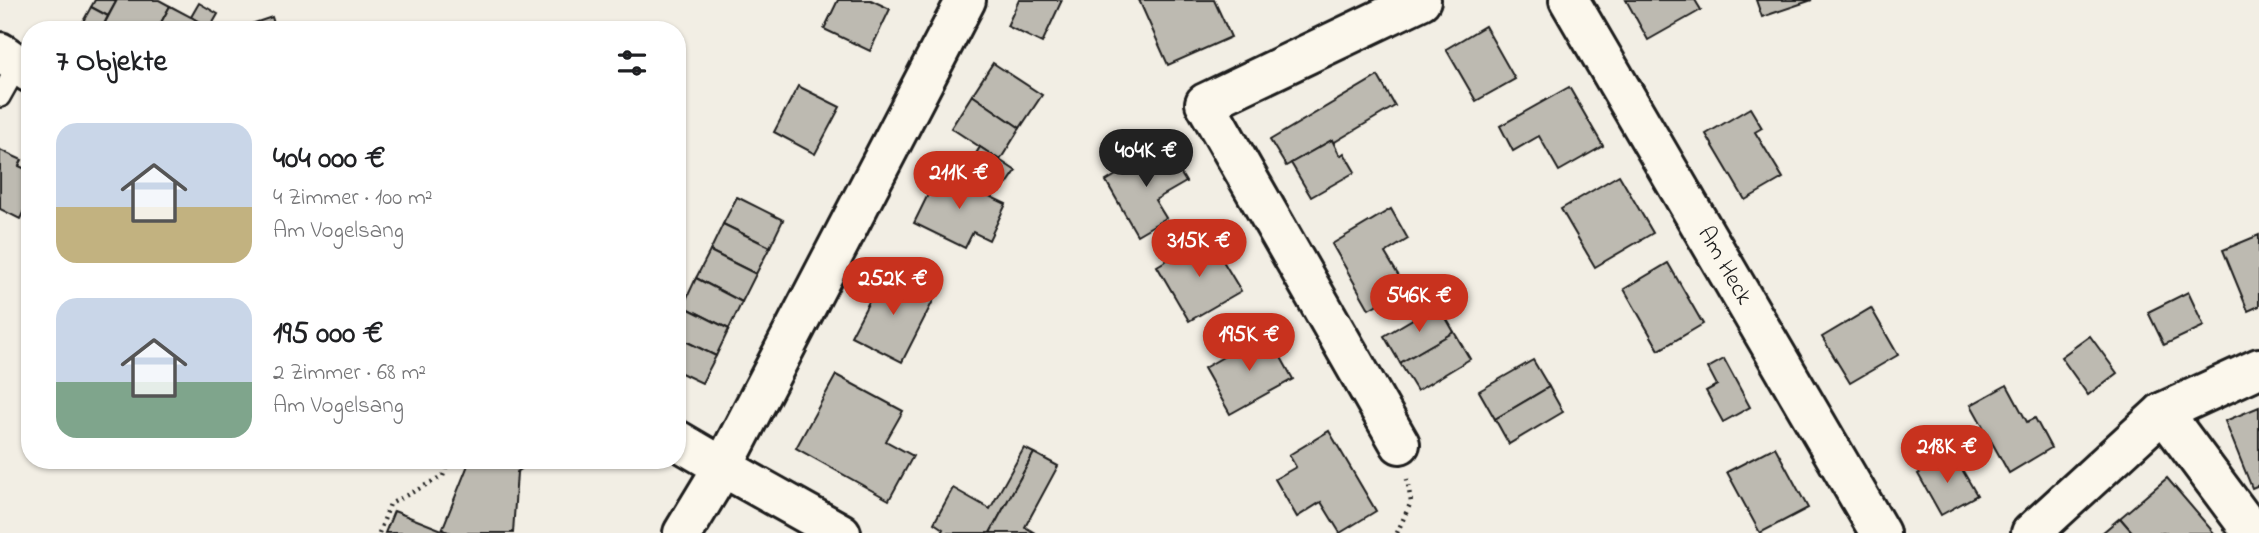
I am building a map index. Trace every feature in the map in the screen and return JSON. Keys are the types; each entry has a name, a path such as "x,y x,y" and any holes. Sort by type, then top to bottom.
{"street":[{"path":"683,533 723,467 966,0"},
{"path":"1400,444 1205,103 1421,0"},
{"name":"Am Heck","path":"1569,0 1880,533"},
{"path":"2031,533 2163,412 2259,369"},
{"path":"2163,412 2253,533"},
{"path":"686,445 841,533"}],"path":[{"path":"1397,533 1411,502 1400,444"},
{"path":"379,533 390,504 443,476 446,469"}],"building":[{"path":"95,0 117,0 108,16 91,7"},
{"path":"117,0 159,0 170,6 162,21 106,21"},
{"path":"838,0 871,0 890,9 870,51 824,29"},
{"path":"1019,0 1062,0 1042,43 1007,26"},
{"path":"1139,0 1214,0 1231,37 1168,65"},
{"path":"1626,0 1695,0 1701,10 1648,40"},
{"path":"1756,0 1812,0 1762,17"},
{"path":"199,3 218,14 214,21 198,21 191,17"},
{"path":"170,6 198,21 162,21"},
{"path":"91,7 108,16 106,21 83,21"},
{"path":"1485,26 1515,79 1476,101 1446,49"},
{"path":"993,63 1042,95 1020,128 972,95"},
{"path":"1378,76 1395,106 1333,143 1332,140 1286,166 1270,140"},
{"path":"798,86 840,107 815,154 774,132"},
{"path":"1569,87 1603,146 1559,171 1539,136 1513,151 1500,126"},
{"path":"972,95 1020,128 1000,160 951,128"},
{"path":"1750,108 1762,128 1755,132 1783,178 1745,200 1706,134"},
{"path":"1332,140 1340,156 1344,153 1355,172 1311,197 1291,163"},
{"path":"1164,146 1186,182 1155,200 1166,218 1137,235 1106,181"},
{"path":"980,147 1016,171 1007,184 972,160"},
{"path":"0,150 21,160 21,217 20,219 0,209"},
{"path":"939,172 1006,204 989,240 973,232 965,248 914,223"},
{"path":"1619,175 1653,233 1595,267 1561,209"},
{"path":"737,197 783,220 770,247 723,224"},
{"path":"1391,209 1408,239 1385,253 1406,288 1369,309 1332,244"},
{"path":"723,224 770,247 756,274 710,251"},
{"path":"2259,235 2259,306 2248,311 2223,250"},
{"path":"1208,236 1241,291 1189,321 1157,266"},
{"path":"710,251 756,274 742,302 696,278"},
{"path":"1668,263 1703,324 1659,350 1624,289"},
{"path":"885,271 935,297 902,362 851,336"},
{"path":"696,278 742,302 729,329 686,308 686,300"},
{"path":"2188,292 2204,326 2164,345 2148,312"},
{"path":"1438,304 1454,332 1400,363 1384,336"},
{"path":"686,308 729,329 716,356 686,341"},
{"path":"1871,308 1898,355 1850,383 1822,337"},
{"path":"1267,332 1293,379 1230,414 1204,368"},
{"path":"1454,332 1470,359 1417,391 1400,363"},
{"path":"2090,336 2117,373 2088,395 2061,357"},
{"path":"686,341 716,356 702,383 686,375"},
{"path":"1724,359 1750,407 1723,422 1706,391 1717,385 1708,368"},
{"path":"1533,360 1549,387 1495,419 1479,391"},
{"path":"836,375 903,411 886,441 913,456 889,500 796,448"},
{"path":"2007,385 2027,422 2035,418 2051,448 2009,473 1971,405"},
{"path":"1549,387 1563,412 1509,444 1495,419"},
{"path":"2259,407 2259,485 2252,488 2225,421"},
{"path":"1329,431 1376,511 1340,533 1321,502 1297,517 1275,479 1296,467 1289,455"},
{"path":"1775,447 1808,508 1760,533 1727,472"},
{"path":"1024,448 1034,453 990,533 941,533 943,529 934,523 953,488 990,509"},
{"path":"1034,453 1058,466 1025,527 1035,533 990,533"},
{"path":"1953,454 1977,495 1941,515 1918,474"},
{"path":"466,469 522,469 517,472 513,533 451,533 442,530"},
{"path":"2167,478 2214,533 2133,533 2120,518"},
{"path":"394,511 442,530 451,533 385,533"},
{"path":"2120,518 2133,533 2102,533"}]}
